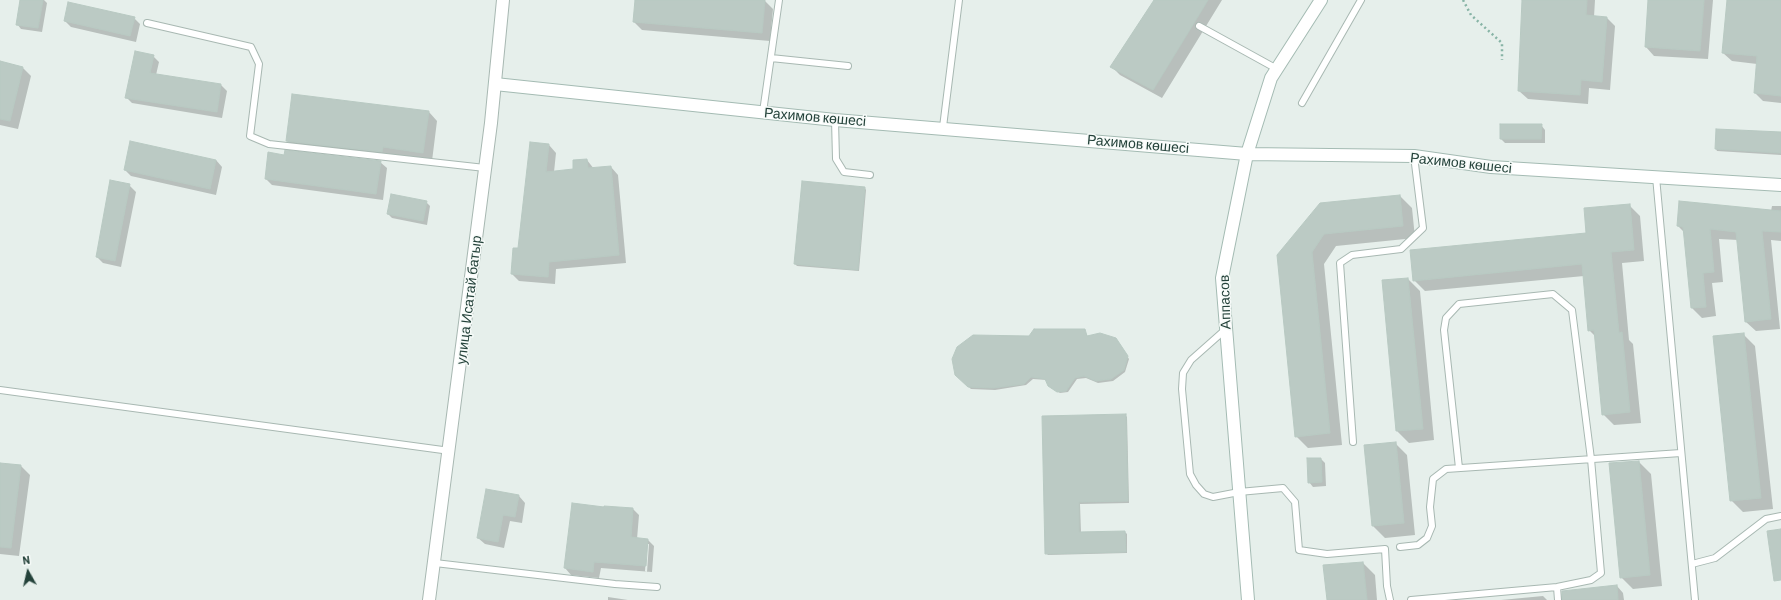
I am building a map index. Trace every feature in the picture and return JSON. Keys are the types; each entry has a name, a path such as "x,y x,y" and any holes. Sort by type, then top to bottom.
{"street":[{"name":"улица Исатай батыр","path":"430,600 485,168 503,0"},
{"name":"Аппасов","path":"1248,600 1238,492 1222,278 1247,154 1271,78 1321,0"},
{"name":"Рахимов көшесі","path":"495,84 835,120 943,127 1247,154 1414,156 1491,167 1781,185"}],"lane":[{"path":"763,112 779,0"},
{"path":"943,127 959,0"},
{"path":"1302,103 1361,0"},
{"path":"148,23 251,47 259,64 250,136 269,144 485,168"},
{"path":"1199,26 1277,69"},
{"path":"771,58 848,66"},
{"path":"835,120 836,159 844,172 870,175"},
{"path":"1353,442 1340,263 1352,255 1400,249 1423,228 1414,156"},
{"path":"1656,177 1695,600"},
{"path":"1411,600 1557,588 1591,580 1601,573 1591,459 1572,310 1553,294 1459,304 1446,318 1444,330 1459,468"},
{"path":"1226,329 1191,360 1183,373 1182,389 1190,474 1196,485 1204,494 1213,497 1238,492 1284,488 1295,502 1299,550 1326,554 1385,549 1387,586 1390,600"},
{"path":"0,390 450,451"},
{"path":"1400,547 1418,545 1427,538 1432,526 1430,507 1433,479 1446,469 1681,453"},
{"path":"1692,564 1715,558 1766,519 1781,516"},
{"path":"435,562 616,584 657,587"},
{"path":"1557,588 1558,600"}],"path":[{"path":"1463,0 1472,15 1502,43 1502,60"}],"building":[{"path":"20,0 43,0 38,28 16,25"},
{"path":"635,0 765,0 762,33 633,22"},
{"path":"1154,0 1208,0 1153,90 1110,67"},
{"path":"1522,0 1587,0 1586,15 1607,17 1602,82 1581,80 1580,95 1518,91"},
{"path":"1648,0 1704,0 1700,51 1645,47"},
{"path":"1727,0 1781,0 1781,96 1754,93 1757,56 1722,53"},
{"path":"68,2 135,17 130,36 64,21"},
{"path":"135,51 154,55 150,73 221,84 217,112 125,98"},
{"path":"0,61 23,67 10,121 0,119"},
{"path":"292,94 429,111 423,153 383,147 382,152 286,141"},
{"path":"1500,124 1542,124 1541,139 1500,139"},
{"path":"1716,129 1781,132 1781,153 1715,149"},
{"path":"130,141 216,160 210,189 124,170"},
{"path":"530,142 549,144 546,172 573,169 573,160 587,159 588,168 611,166 619,255 549,262 548,277 511,274 513,248 518,248"},
{"path":"285,150 381,161 376,194 265,179 268,152 284,155"},
{"path":"110,180 130,184 115,261 96,257"},
{"path":"802,181 865,187 858,270 794,264"},
{"path":"391,194 427,201 423,221 387,214"},
{"path":"1400,195 1403,226 1324,234 1312,252 1330,433 1295,437 1277,255 1320,203"},
{"path":"1679,201 1781,211 1781,232 1762,231 1771,319 1745,322 1736,232 1710,229 1714,272 1703,273 1706,307 1691,308 1683,227 1677,226"},
{"path":"1630,204 1634,250 1611,252 1619,333 1622,332 1630,412 1602,415 1594,330 1588,331 1582,264 1413,281 1410,250 1586,233 1584,208"},
{"path":"1408,278 1423,429 1396,431 1382,280"},
{"path":"1034,329 1085,329 1087,336 1100,333 1116,338 1128,356 1124,370 1111,379 1096,381 1084,376 1075,378 1066,391 1057,392 1048,386 1045,379 1031,377 1024,384 993,388 968,387 955,375 952,359 957,347 973,335 1029,336"},
{"path":"1744,333 1761,498 1730,501 1713,336"},
{"path":"1126,414 1128,501 1079,502 1079,532 1125,531 1126,552 1045,554 1042,416"},
{"path":"1396,442 1404,523 1372,526 1364,445"},
{"path":"1307,458 1321,458 1322,482 1308,483"},
{"path":"1639,461 1650,575 1620,578 1609,463"},
{"path":"0,463 21,465 11,548 0,547"},
{"path":"486,489 519,495 515,517 503,515 498,542 477,538"},
{"path":"572,503 604,507 633,508 631,537 648,539 646,566 594,562 593,572 564,568"},
{"path":"1781,529 1781,580 1774,581 1767,531"},
{"path":"1363,562 1367,600 1327,600 1323,565"},
{"path":"1617,585 1618,600 1562,600 1562,591"}]}
